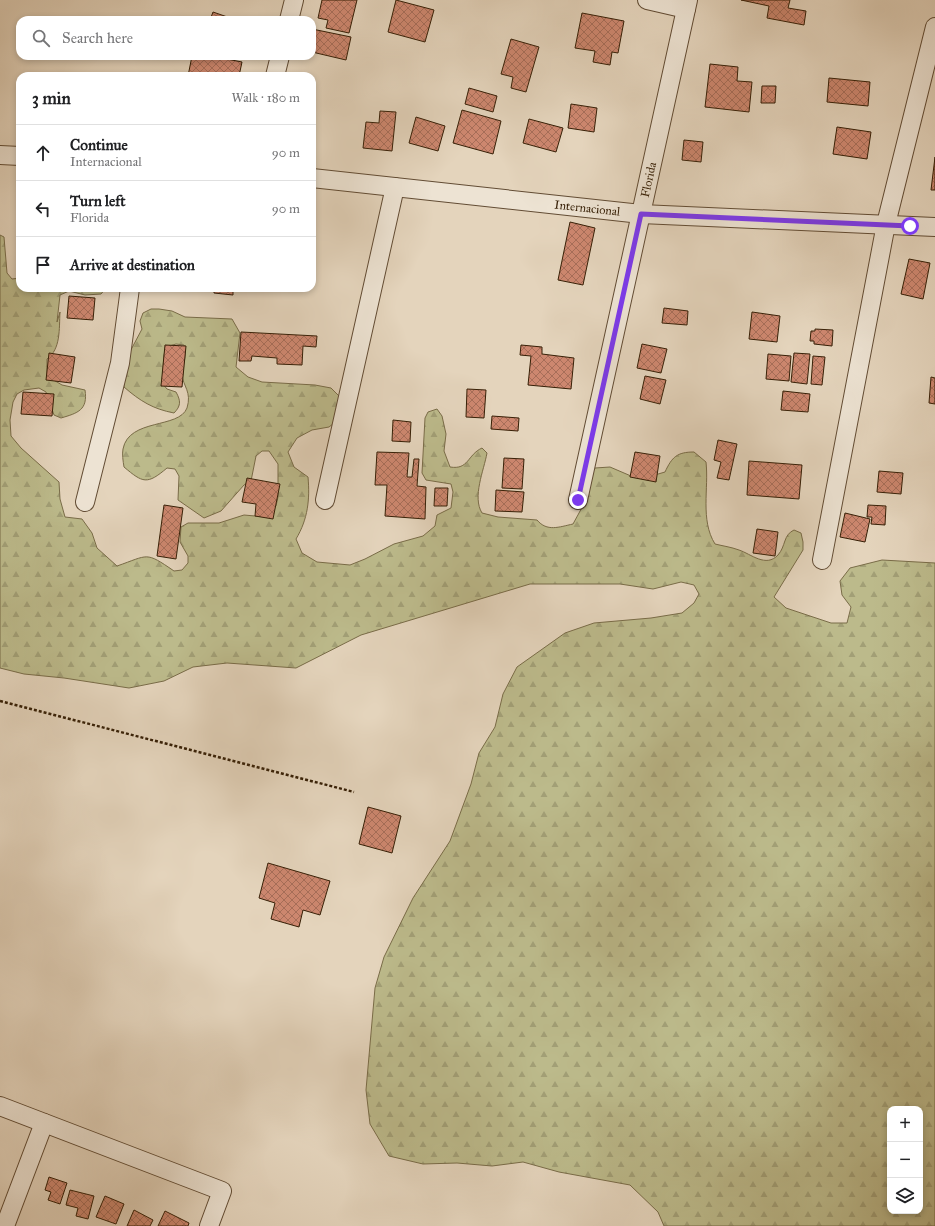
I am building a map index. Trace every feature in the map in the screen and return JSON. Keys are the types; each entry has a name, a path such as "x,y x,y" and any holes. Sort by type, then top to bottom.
{"street":[{"path":"290,16 294,0"},
{"path":"647,0 687,4"},
{"name":"Florida","path":"578,500 687,4"},
{"path":"822,560 886,224 935,27"},
{"path":"276,72 279,60"},
{"path":"0,155 16,156"},
{"name":"Internacional","path":"316,178 641,214 935,227"},
{"path":"325,500 395,187"},
{"path":"85,502 120,363 129,292"},
{"path":"0,1106 222,1191 209,1226"},
{"path":"5,1226 44,1123"}],"path":[{"path":"0,701 354,792"}],"green space":[{"path":"0,235 4,237 7,273 12,279 16,278 16,292 67,292 60,295 57,322 60,312 59,332 55,350 47,359 47,376 62,385 85,390 86,397 80,410 61,418 54,415 46,392 39,388 24,390 17,394 13,402 10,420 11,436 21,448 59,482 60,499 65,517 82,519 92,533 97,548 117,566 141,557 147,557 157,560 174,571 182,570 188,563 188,556 180,542 181,527 188,523 219,523 244,515 266,517 276,506 278,497 278,464 269,451 262,451 256,456 251,481 244,485 221,511 204,518 178,500 179,476 175,469 167,468 155,477 145,480 136,476 124,467 123,449 127,439 134,432 174,419 182,415 187,408 188,393 182,375 185,356 184,345 176,344 166,347 164,355 162,383 167,389 176,392 179,398 179,406 174,413 147,404 124,387 124,363 142,329 140,321 143,313 151,309 172,311 185,317 232,319 240,333 236,367 248,377 262,382 315,385 331,388 343,400 342,417 329,427 312,430 297,438 288,452 294,467 308,477 309,493 306,516 296,539 302,553 317,562 350,565 394,544 423,536 435,526 437,515 451,508 453,492 451,484 426,480 422,473 425,418 428,412 437,409 442,416 446,434 444,451 450,467 465,464 473,454 482,448 487,453 478,491 479,507 482,513 498,517 537,520 545,526 554,528 573,524 585,502 586,482 595,468 610,467 631,476 648,477 665,472 673,459 679,454 694,452 706,462 706,514 710,535 715,544 736,549 758,559 769,560 773,559 781,552 790,532 794,530 801,533 803,550 774,597 786,608 831,623 847,623 851,607 842,595 840,581 850,568 882,560 935,563 935,1226 664,1226 658,1212 630,1185 559,1172 523,1162 492,1166 457,1163 423,1164 389,1156 370,1124 366,1090 375,988 384,957 413,898 450,841 471,784 479,753 495,727 503,694 517,667 565,633 594,623 651,618 682,613 694,603 699,594 694,585 681,582 653,589 620,584 530,584 361,635 296,668 227,663 193,667 164,681 129,688 64,678 24,674 0,668"},
{"path":"73,292 103,292 101,294 85,295"}],"building":[{"path":"322,0 357,0 349,33 326,28 328,20 318,18"},
{"path":"396,0 434,10 425,42 388,32"},
{"path":"741,0 790,0 788,8 806,11 804,25 767,18 769,6"},
{"path":"213,12 224,16 212,16"},
{"path":"582,13 624,21 618,53 612,52 610,65 593,62 595,51 575,48"},
{"path":"316,30 351,37 346,60 316,53"},
{"path":"511,39 539,47 526,92 511,88 513,77 501,74"},
{"path":"191,60 232,60 242,62 240,72 189,72"},
{"path":"710,64 738,67 737,81 752,82 749,112 705,107"},
{"path":"829,78 870,82 868,106 827,102"},
{"path":"762,86 776,86 775,103 761,103"},
{"path":"469,88 497,96 493,112 465,104"},
{"path":"571,104 597,108 594,132 568,128"},
{"path":"462,110 501,121 493,154 453,143"},
{"path":"380,111 396,112 392,151 363,148 366,122 379,123"},
{"path":"416,117 445,126 438,151 409,143"},
{"path":"529,119 563,128 556,152 523,143"},
{"path":"837,127 871,132 867,159 833,154"},
{"path":"684,140 703,142 701,162 682,160"},
{"path":"935,157 935,190 931,190"},
{"path":"570,222 595,228 583,285 558,280"},
{"path":"909,259 930,263 923,299 901,294"},
{"path":"233,292 233,295 214,293"},
{"path":"69,296 95,298 93,320 67,318"},
{"path":"664,308 688,311 687,325 662,323"},
{"path":"752,312 780,316 777,342 749,339"},
{"path":"815,329 833,330 832,346 814,344 814,341 810,341 811,331 815,331"},
{"path":"241,332 317,336 316,347 303,346 302,365 277,364 277,358 252,356 251,361 239,361"},
{"path":"642,344 667,349 661,373 637,368"},
{"path":"165,345 186,346 182,387 161,386"},
{"path":"521,345 542,347 542,354 574,358 571,389 528,385 531,356 520,355"},
{"path":"49,353 75,357 71,383 46,380"},
{"path":"794,353 810,354 807,384 791,382"},
{"path":"768,354 791,356 789,381 766,379"},
{"path":"813,356 825,357 822,385 811,384"},
{"path":"645,376 666,380 660,404 640,399"},
{"path":"931,377 935,378 935,404 929,403"},
{"path":"467,389 486,390 484,418 466,417"},
{"path":"783,391 810,394 808,412 781,410"},
{"path":"23,392 54,394 52,416 21,414"},
{"path":"492,416 519,418 518,431 491,429"},
{"path":"393,420 411,422 410,442 392,441"},
{"path":"718,440 737,444 729,480 717,478 721,462 714,460"},
{"path":"377,452 409,453 407,477 412,477 414,459 419,459 417,486 426,487 425,519 385,516 387,485 375,485"},
{"path":"635,452 660,456 656,482 630,477"},
{"path":"504,458 524,459 522,489 502,488"},
{"path":"749,461 802,465 799,499 747,495"},
{"path":"879,471 903,473 901,494 877,492"},
{"path":"247,478 280,484 273,519 255,516 256,504 242,502"},
{"path":"435,488 448,488 447,506 434,506"},
{"path":"496,490 524,492 522,512 495,511"},
{"path":"164,505 183,508 176,559 157,556"},
{"path":"868,505 886,506 885,525 871,524 872,517 867,517"},
{"path":"845,513 870,519 865,542 840,537"},
{"path":"757,529 778,532 775,556 753,553"},
{"path":"368,807 401,816 392,853 359,844"},
{"path":"268,863 330,881 320,915 303,910 299,927 271,919 275,903 259,898"},
{"path":"49,1177 67,1183 60,1204 48,1200 51,1192 45,1190"},
{"path":"70,1190 94,1196 88,1219 76,1216 78,1208 66,1205"},
{"path":"105,1196 124,1204 116,1224 96,1217"},
{"path":"134,1210 153,1220 150,1226 127,1226"},
{"path":"165,1211 189,1223 188,1226 158,1226"}],"route":[{"path":"578,500 641,214 910,226"}]}
